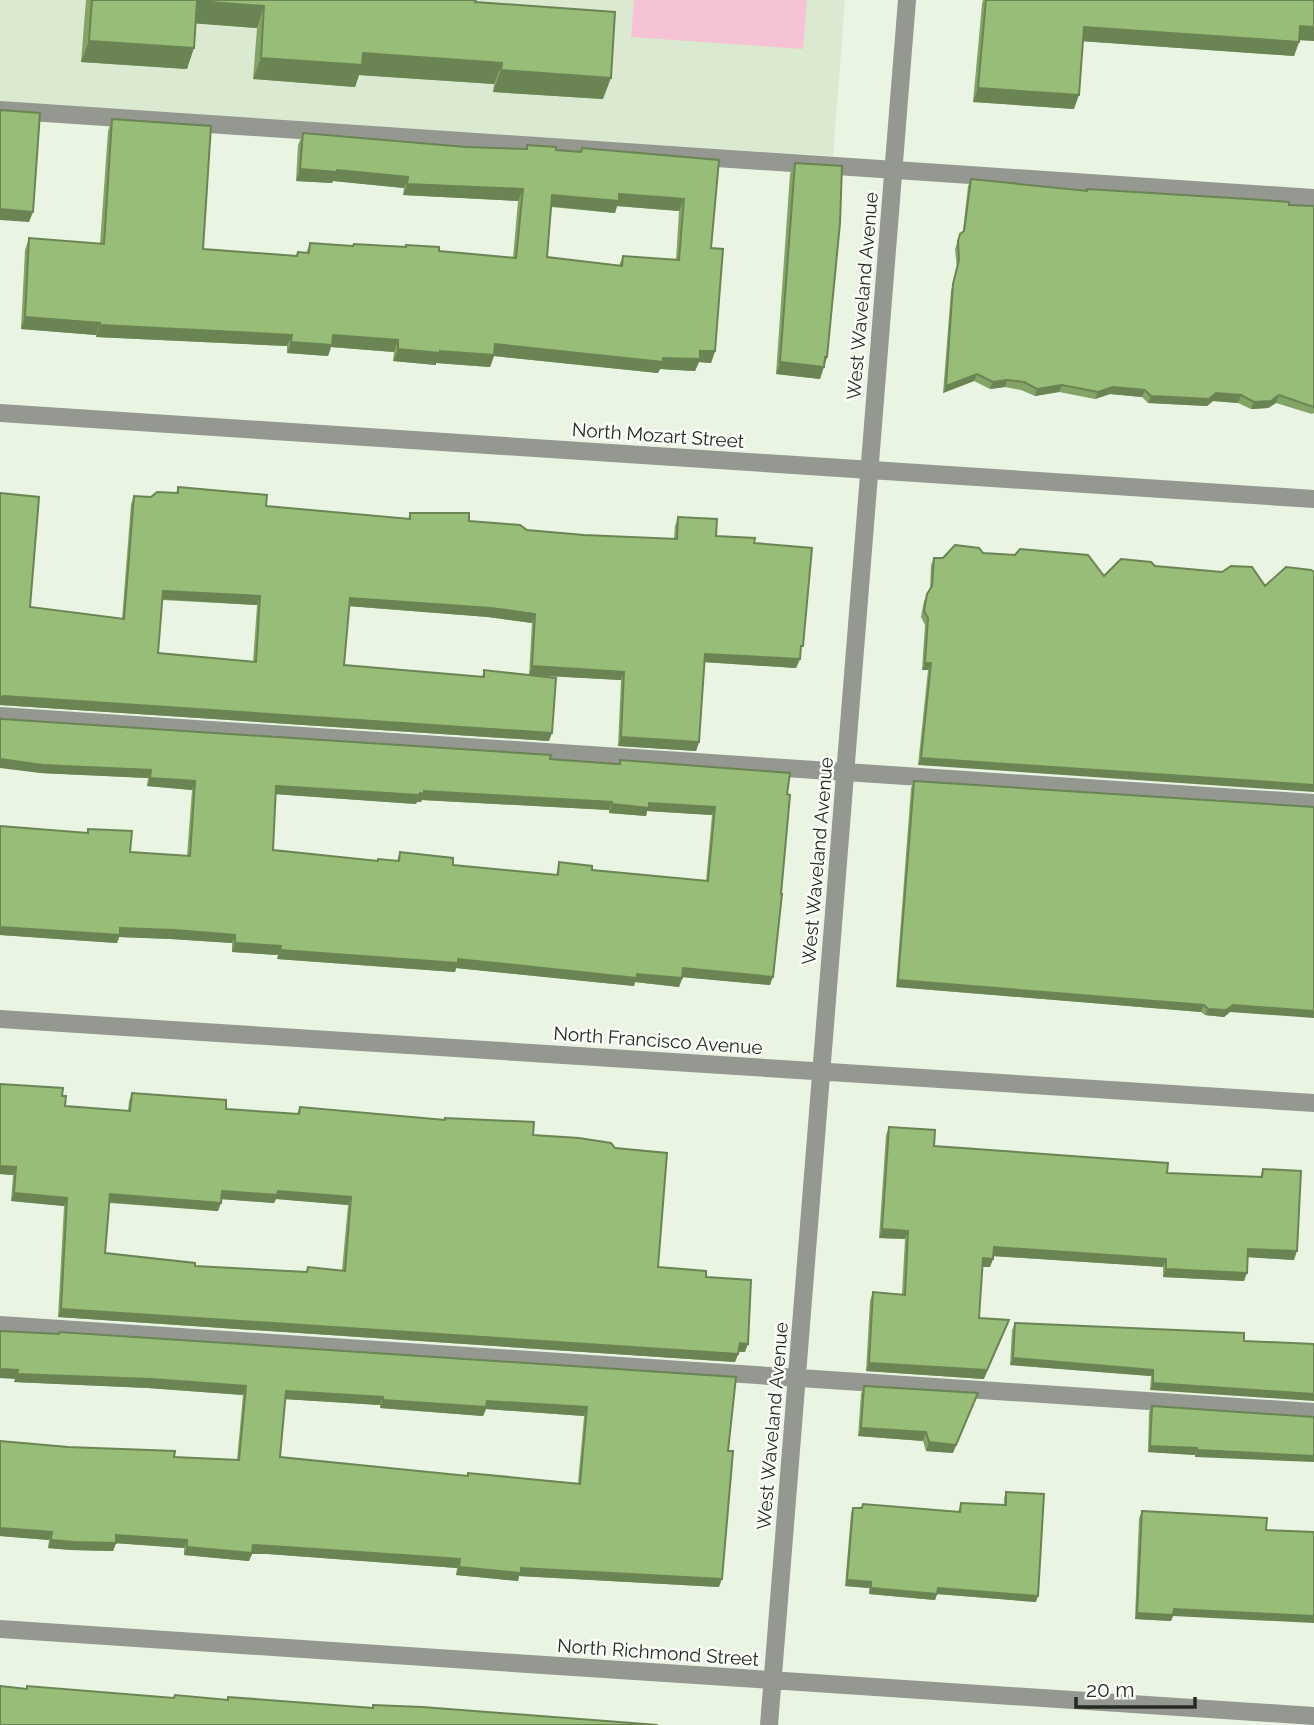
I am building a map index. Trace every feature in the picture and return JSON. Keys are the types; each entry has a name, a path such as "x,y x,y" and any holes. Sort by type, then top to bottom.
{"street":[{"name":"West Waveland Avenue","path":"769,1725 907,0"},
{"path":"0,110 1314,198"},
{"name":"North Mozart Street","path":"0,413 1314,499"},
{"path":"0,716 1314,803"},
{"name":"North Francisco Avenue","path":"0,1019 1314,1103"},
{"path":"0,1325 1314,1412"},
{"name":"North Richmond Street","path":"0,1629 1314,1716"}],"shaded area":[{"path":"0,0 845,0 833,156 0,104"},
{"path":"634,0 807,0 803,49 631,37"}],"building":[{"path":"92,0 476,0 475,2 615,12 611,78 501,70 502,63 363,53 362,65 261,58 264,6 197,1 194,48 89,41"},
{"path":"986,0 1314,0 1314,27 1300,26 1299,42 1084,27 1079,95 978,88"},
{"path":"0,110 40,113 33,212 0,209"},
{"path":"112,119 211,126 203,249 297,256 298,252 309,253 310,243 439,247 439,251 516,258 523,189 407,184 408,177 300,169 303,133 466,147 527,149 527,145 581,152 582,148 719,160 711,248 723,249 715,351 700,351 700,359 663,358 663,362 495,344 494,355 440,353 398,349 398,340 333,335 332,345 291,342 292,335 100,325 25,317 29,238 104,244","holes":["619,194 684,199 679,260 623,256 622,266 547,257 552,195 619,201"]},
{"path":"795,163 842,166 840,223 824,367 780,362"},
{"path":"971,179 1087,191 1248,199 1314,206 1314,407 1279,395 1271,401 1254,402 1241,395 1216,393 1209,399 1151,396 1145,390 1113,387 1098,392 1062,385 1037,389 1024,382 993,382 977,374 946,386 953,284 959,260 958,241 964,231"},
{"path":"178,487 267,495 266,506 410,519 410,513 469,513 469,521 520,525 527,530 584,535 677,539 678,517 717,519 716,536 755,538 754,543 812,548 800,659 705,654 699,742 621,737 624,672 532,666 535,614 491,608 350,598 344,665 484,677 484,670 556,678 552,733 0,697 0,493 39,497 30,607 124,619 134,496 151,497 157,492 178,493","holes":["163,591 260,596 256,662 158,653"]},
{"path":"955,545 979,548 983,553 1015,555 1020,549 1088,555 1104,576 1121,559 1151,562 1155,566 1222,572 1231,566 1252,567 1265,586 1286,567 1314,572 1314,785 921,758 931,663 925,663 928,618 924,611 927,594 932,586 934,558 943,558"},
{"path":"0,718 551,755 550,759 616,764 620,764 620,760 790,773 773,977 683,968 682,978 637,974 637,978 458,959 458,963 280,950 281,946 235,943 235,935 174,930 120,928 120,935 0,927 0,826 88,833 88,829 132,831 130,852 190,856 195,781 150,778 151,770 43,765 0,759","holes":["276,786 424,794 424,791 612,802 649,808 649,803 715,807 708,881 592,870 592,866 559,862 558,875 453,865 453,858 400,852 399,861 378,861 273,850"]},
{"path":"914,781 1314,807 1314,1011 1233,1005 1226,1010 1208,1009 1204,1005 898,980"},
{"path":"0,1084 63,1088 65,1106 130,1111 132,1093 226,1100 226,1109 299,1114 300,1107 445,1120 534,1122 533,1135 579,1138 611,1143 615,1148 667,1153 658,1267 706,1271 706,1277 751,1280 748,1344 740,1343 738,1354 61,1309 67,1198 14,1193 16,1167 0,1166","holes":["222,1191 277,1195 278,1191 351,1197 345,1271 308,1267 307,1272 195,1266 195,1263 105,1253 110,1194 221,1203"]},
{"path":"889,1127 935,1130 934,1146 1168,1163 1167,1173 1262,1177 1263,1169 1301,1171 1297,1251 1248,1249 1247,1273 1166,1269 1166,1259 994,1247 993,1259 983,1258 979,1318 1009,1320 987,1370 869,1363 873,1292 905,1295 908,1231 882,1229"},
{"path":"1015,1323 1244,1333 1244,1341 1314,1344 1314,1394 1153,1383 1153,1370 1013,1358"},
{"path":"0,1331 59,1332 736,1377 728,1451 733,1451 722,1579 521,1568 521,1573 459,1567 460,1559 253,1545 252,1553 187,1547 187,1540 116,1535 116,1543 74,1542 51,1540 52,1532 0,1528 0,1441 68,1447 175,1451 174,1457 239,1460 246,1386 17,1374 18,1370 0,1369","holes":["286,1391 383,1397 383,1400 486,1407 487,1401 587,1407 580,1484 280,1457"]},
{"path":"864,1386 978,1393 956,1445 929,1442 926,1432 861,1428"},
{"path":"1152,1406 1314,1417 1314,1456 1150,1446"},
{"path":"1006,1492 1044,1494 1038,1596 938,1588 937,1594 871,1588 871,1582 847,1580 853,1508 862,1508 863,1504 960,1512 961,1503 1006,1505"},
{"path":"1142,1511 1267,1518 1266,1530 1314,1532 1314,1616 1174,1609 1173,1615 1137,1613"},
{"path":"0,1686 174,1698 175,1695 228,1700 228,1697 373,1708 373,1705 422,1707 658,1725 0,1725"}]}
